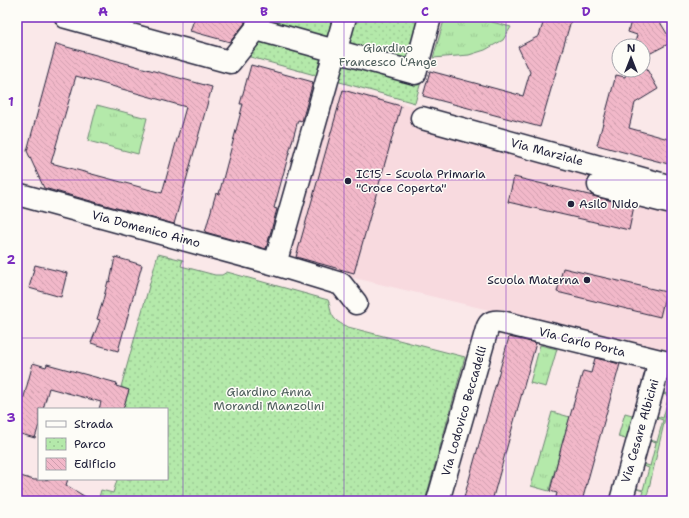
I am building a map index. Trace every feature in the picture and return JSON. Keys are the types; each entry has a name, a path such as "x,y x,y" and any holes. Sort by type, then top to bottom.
{"street":[{"path":"66,17 230,62 258,23 335,51 415,73 430,17"},
{"path":"276,264 345,17"},
{"name":"Via Marziale","path":"422,118 672,186"},
{"path":"599,186 672,203"},
{"name":"Via Domenico Aimo","path":"17,194 276,264 341,284 356,304"},
{"name":"Via Carlo Porta","path":"491,322 501,322 666,363"},
{"name":"Via Lodovico Beccadelli","path":"438,501 486,329 491,322"},
{"name":"Via Cesare Albicini","path":"621,501 666,363"}],"shaded area":[{"path":"334,85 416,107 412,122 672,193 672,345 670,353 283,261"}],"green space":[{"name":"Giardino Francesco L'Ange","path":"254,17 439,17 415,103 243,55"},
{"path":"445,17 473,17 511,27 503,40 485,50 469,55 433,58"},
{"path":"97,105 147,118 138,154 88,141"},
{"name":"Giardino Anna Morandi Manzolini","path":"158,254 183,260 181,266 215,275 222,275 227,272 328,300 334,318 348,327 465,357 425,501 98,501 101,490 113,493 117,480 168,480 168,408 123,408 129,390 121,387"},
{"path":"540,345 557,349 546,387 530,383"},
{"path":"671,393 646,501 640,501 643,491 634,488 643,490 649,468 640,465 640,463 650,466 656,443 647,439 657,442 663,420 653,417 653,415 663,418 669,396 663,394"},
{"path":"552,412 570,417 549,491 531,486"},
{"path":"625,413 636,416 629,440 618,437"}],"building":[{"path":"195,17 234,17 245,21 245,23 230,42 190,31"},
{"path":"545,17 572,17 540,127 423,96 430,71 523,96 530,72 518,47 539,36"},
{"path":"632,17 657,17 672,42 651,53 651,38 636,38 637,35 628,32"},
{"path":"56,44 212,87 174,224 44,188 27,151","holes":["76,76 186,107 162,193 51,163"]},
{"path":"251,65 313,82 302,121 298,120 274,208 277,209 266,249 205,232 216,193 219,194 243,104 240,104"},
{"path":"651,77 658,89 635,103 629,128 672,140 672,165 597,145 615,78 651,78"},
{"name":"IC15 - Scuola Primaria \"Croce Coperta\"","path":"343,90 401,106 354,273 296,257"},
{"name":"Asilo Nido","path":"514,177 634,206 629,230 508,202"},
{"path":"115,257 142,265 118,351 91,343 100,320 97,319 108,281 110,282"},
{"path":"35,265 67,273 61,297 29,288"},
{"name":"Scuola Materna","path":"563,268 666,292 660,317 557,292"},
{"path":"509,337 536,343 492,501 463,501"},
{"path":"595,358 620,364 582,501 555,501 557,493 550,491 562,444 583,371 591,373"},
{"path":"33,363 46,367 47,364 117,383 116,386 129,390 123,408 99,408 101,402 49,388 43,408 38,408 38,428 35,438 17,433 17,423"},
{"path":"17,475 34,480 68,480 66,485 92,501 17,501"}],"place":[{"name":"IC15 - Scuola Primaria \"Croce Coperta\"","path":"348,181"},
{"name":"Asilo Nido","path":"571,204"},
{"name":"Scuola Materna","path":"587,280"}]}
